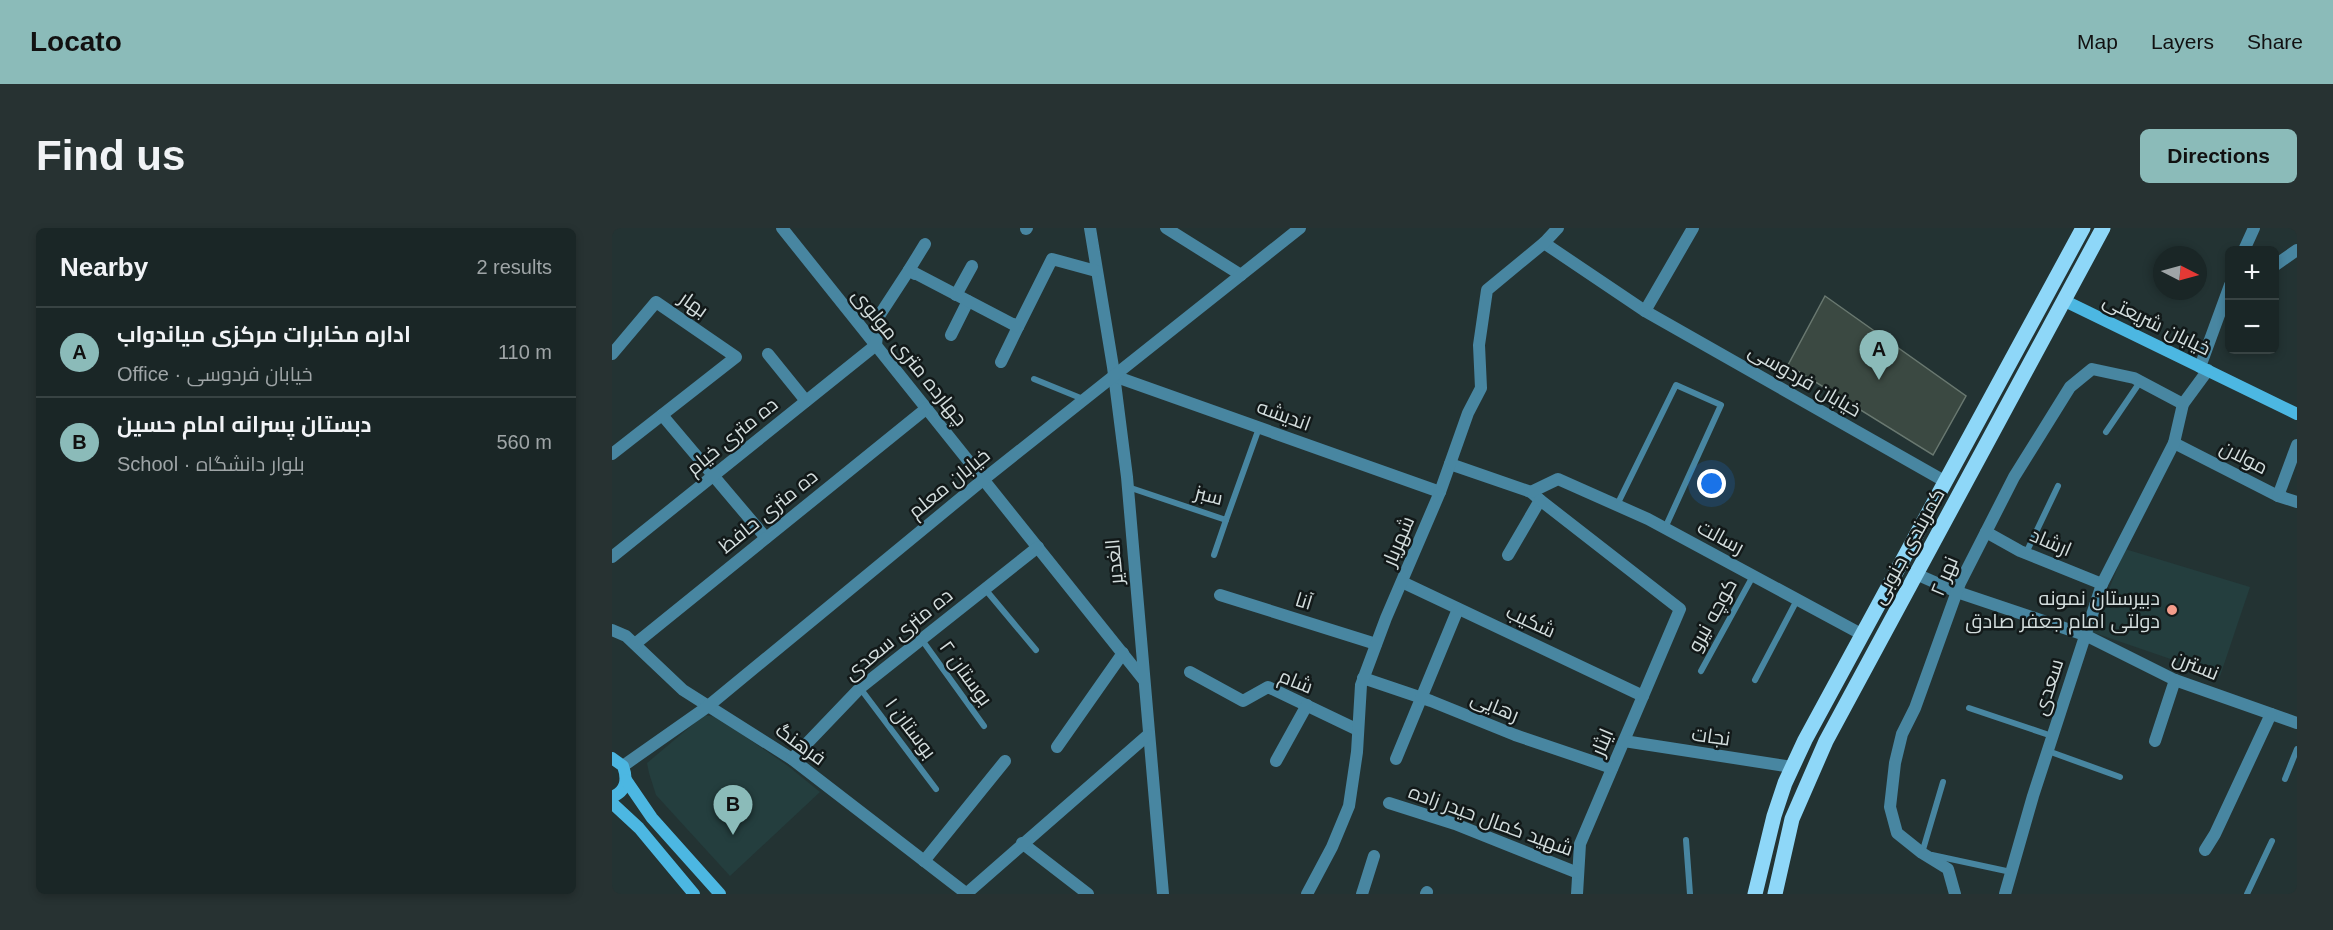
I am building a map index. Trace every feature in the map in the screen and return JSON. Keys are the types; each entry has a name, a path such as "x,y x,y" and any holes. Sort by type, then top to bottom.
{"main road":[{"name":"کمربندی جنوبی","path":"1755,894 1774,816 1792,767 1805,740 2084,228"},
{"name":"کمربندی جنوبی","path":"1775,894 1792,819 1826,741 2103,228"},
{"path":"2049,293 2065,300"},
{"name":"خیابان شریعتی","path":"2065,300 2297,414"},
{"path":"612,758 623,766 626,780 652,818 720,894"},
{"path":"612,797 620,792 626,780"},
{"path":"612,803 639,828 694,894"}],"street":[{"name":"چهارده متری مولوی","path":"782,228 1144,679"},
{"name":"الغدیر","path":"1090,228 1114,376 1128,487 1162,894"},
{"path":"1166,228 1241,275"},
{"name":"خیابان معلم","path":"623,766 707,707 984,479 1300,228"},
{"name":"شهریار","path":"1307,894 1332,847 1349,806 1363,678 1440,492 1468,413 1480,388 1479,345 1487,290 1544,243 1558,228"},
{"path":"1645,310 1693,228"},
{"path":"2246,246 2254,228"},
{"name":"خیابان فردوسی","path":"1544,243 1645,310 1946,482"},
{"path":"876,345 879,316 926,244"},
{"path":"2279,263 2297,250"},
{"path":"1001,362 1052,259 1096,271"},
{"path":"951,335 972,266"},
{"path":"909,270 1018,327"},
{"path":"909,270 1018,327"},
{"name":"سعدی","path":"2005,894 2052,736 2102,584 2174,443 2183,404 2204,369 2225,299"},
{"name":"بهار","path":"612,354 656,302 736,357 662,415"},
{"name":"ده متری خیام","path":"612,557 876,345"},
{"path":"768,354 806,401"},
{"name":"نهر ۲","path":"1955,894 1948,869 1922,853 1897,833 1890,807 1895,763 1902,734 1915,708 1957,592 2014,477 2070,387 2092,369 2134,378 2183,404"},
{"name":"اندیشه","path":"1114,376 1440,492"},
{"name":"ده متری حافظ","path":"635,644 927,408"},
{"path":"612,454 662,415 712,477 766,538"},
{"name":"مولان","path":"2174,443 2278,496 2297,502"},
{"path":"2278,496 2297,445"},
{"path":"1450,464 1535,496 1508,555"},
{"name":"رسالت","path":"1535,496 1558,479 1664,528 1863,636"},
{"name":"ایثار","path":"1535,496 1680,609 1580,844 1577,894"},
{"name":"ارشاد","path":"1986,532 2025,553 2102,584"},
{"name":"ده متری سعدی","path":"792,759 860,688 1038,547"},
{"name":"نسترن","path":"1916,574 1957,592 2085,636 2175,680 2297,723"},
{"name":"شکیب","path":"1402,582 1643,696"},
{"name":"آنا","path":"1220,596 1376,644"},
{"path":"1396,759 1458,609"},
{"name":"فرهنگ","path":"612,630 626,636 683,690 792,759 967,894 1022,843 1148,735"},
{"path":"1057,747 1123,653"},
{"name":"شام","path":"1190,672 1243,701 1268,687 1358,730"},
{"name":"رهایی","path":"1363,678 1422,698 1515,735 1612,768"},
{"path":"2155,741 2175,680"},
{"path":"1276,761 1307,705"},
{"path":"2205,850 2216,834 2271,714"},
{"name":"نجات","path":"1624,741 1792,767"},
{"path":"924,861 1005,761"},
{"name":"شهید کمال حیدر زاده","path":"1389,803 1455,824 1578,873"},
{"path":"1022,843 1080,892"},
{"path":"1362,894 1374,856"}],"lane":[{"path":"1034,379 1084,400"},
{"path":"2106,432 2140,381"},
{"path":"1617,505 1676,385 1721,405 1664,528"},
{"name":"سبز","path":"1128,487 1226,520 1259,427"},
{"path":"2025,553 2058,486"},
{"path":"1214,555 1226,520"},
{"name":"کوچه نیرو","path":"1701,671 1753,576"},
{"path":"985,589 1036,650"},
{"path":"1755,680 1797,600"},
{"name":"بوستان ۲","path":"921,639 984,726"},
{"name":"بوستان ۱","path":"860,688 936,789"},
{"path":"1969,708 2052,736"},
{"path":"2285,779 2297,749"},
{"path":"2048,751 2120,777"},
{"path":"1943,782 1922,853 2011,872"},
{"path":"1686,840 1690,894"},
{"path":"2247,894 2272,841"}],"shaded area":[{"name":"دبیرستان نمونه دولتی امام جعفر صادق","path":"2125,549 2250,587 2220,676 2092,632"},
{"path":"704,715 717,717 788,766 820,792 730,876 656,795 647,763"}],"building":[{"path":"1825,296 1966,396 1933,455 1788,365"}],"place":[{"name":"اداره مخابرات مرکزی میاندواب","path":"1879,380"},
{"name":"دبیرستان نمونه دولتی امام جعفر صادق","path":"2172,610"},
{"name":"دبستان پسرانه امام حسین","path":"733,835"}]}
